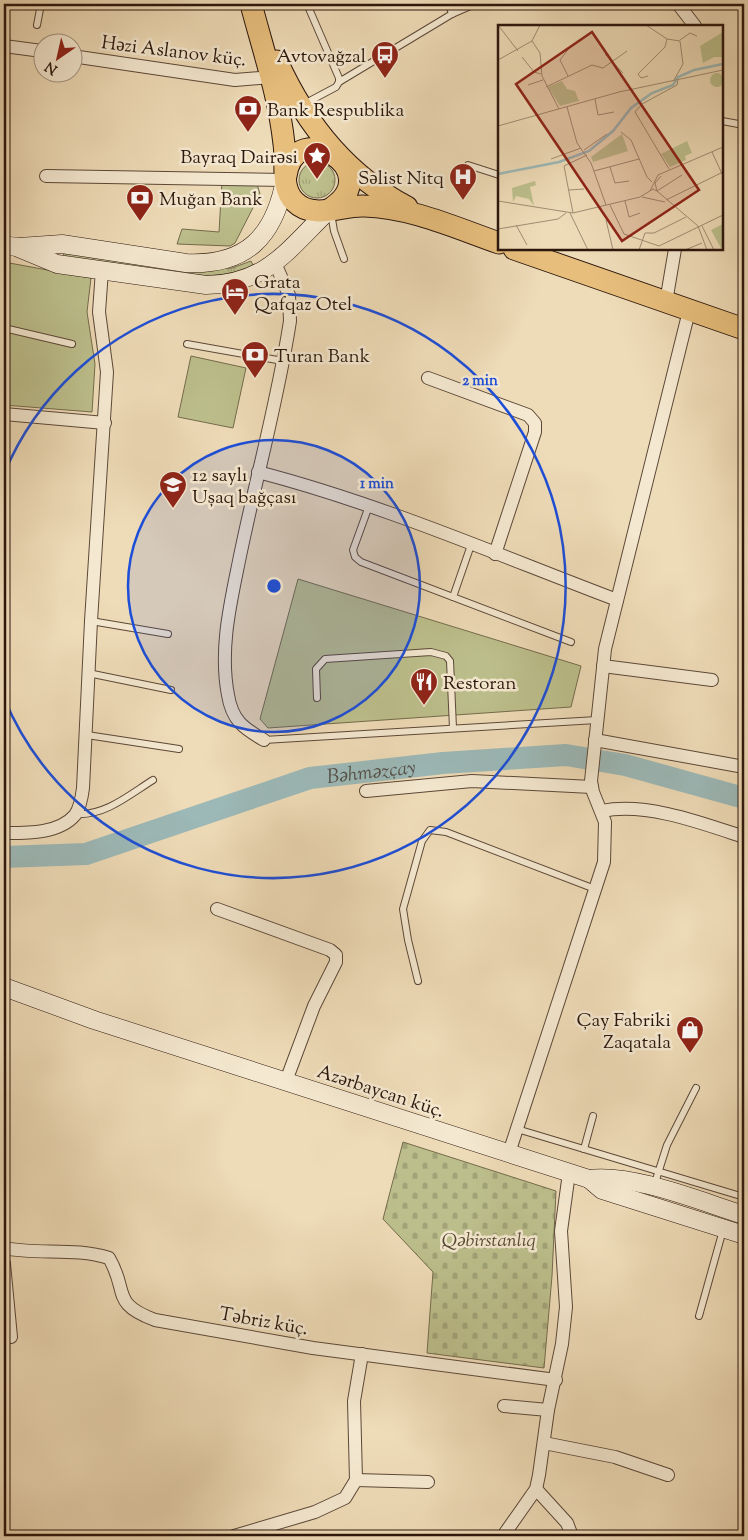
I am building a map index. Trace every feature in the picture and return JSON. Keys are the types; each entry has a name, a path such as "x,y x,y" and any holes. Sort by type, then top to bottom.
{"highway":[{"path":"251,4 281,120 286,160 285,180 290,197 296,204 312,211 373,206 429,219 498,244"},
{"path":"251,4 300,106 348,171 349,180 344,197 330,209"},
{"path":"285,180 290,162 304,151 322,148 338,156 380,191 429,219"},
{"path":"520,250 550,255 689,311 744,329"}],"main road":[{"path":"10,246 62,244 186,263 206,264 225,261 244,253 258,242 268,229 282,197 285,180"},
{"path":"10,246 57,264 206,285 226,284 243,281 262,273 275,263 330,209"},
{"name":"Azərbaycan küç.","path":"4,987 94,1020 589,1179 602,1190 744,1235"},
{"path":"589,1179 606,1176 656,1179 737,1213 724,1229"}],"street":[{"path":"678,4 694,25"},
{"path":"4,46 32,50"},
{"name":"Həzi Aslanov küç.","path":"82,57 234,80 271,77"},
{"path":"46,176 285,180"},
{"path":"666,302 675,250"},
{"path":"264,740 242,728 238,721 228,696 225,663 228,615 283,361 291,305 286,285 275,263"},
{"path":"4,833 37,832 63,824 76,814 83,788 91,622 105,423 107,357 98,299 102,270"},
{"path":"509,1153 604,862 606,835 602,811 592,784 603,666 617,600 689,311"},
{"path":"428,378 528,415 535,422 536,432 495,554"},
{"path":"4,414 105,423"},
{"path":"258,472 310,486 369,506 617,600"},
{"path":"603,666 712,680"},
{"path":"595,743 744,767"},
{"path":"366,791 472,781 592,784"},
{"path":"602,811 618,808 636,809 703,824 744,837"},
{"path":"217,909 330,950 336,955 336,962 314,1006 286,1081"},
{"path":"503,1536 536,1489 548,1410 556,1380 566,1307 561,1231 569,1173"},
{"name":"Təbriz küç.","path":"4,1248 19,1251 93,1253 109,1258 117,1271 122,1297 134,1312 155,1320 362,1354 556,1380"},
{"path":"4,1264 11,1337"},
{"path":"234,1536 315,1512 345,1498 356,1480 354,1401 362,1354"},
{"path":"504,1406 548,1410"},
{"path":"544,1443 615,1458 668,1475"},
{"path":"356,1480 428,1482"},
{"path":"536,1489 567,1523 572,1536"}],"lane":[{"path":"37,25 40,4"},
{"path":"307,4 339,78 339,82"},
{"path":"449,4 452,14"},
{"path":"300,106 336,87 339,82 452,14 474,4"},
{"path":"723,121 744,124"},
{"path":"468,165 498,175"},
{"path":"330,209 334,231 344,259"},
{"path":"4,328 72,344"},
{"path":"187,344 283,361"},
{"path":"369,506 353,550 361,562 571,642"},
{"path":"453,597 471,545"},
{"path":"91,622 168,634"},
{"path":"317,698 316,669 325,660 431,652 446,656 450,661 453,728"},
{"path":"88,673 171,690"},
{"path":"264,740 597,720"},
{"path":"86,734 178,749"},
{"path":"76,814 90,815 100,812 153,780"},
{"path":"418,981 403,909 422,841 430,830 446,832 596,889"},
{"path":"656,1179 667,1145 696,1088"},
{"path":"584,1149 593,1116"},
{"path":"517,1128 584,1149 656,1179 744,1197"},
{"path":"699,1316 724,1229"}],"green space":[{"path":"317,162 324,163 330,167 334,173 334,187 330,193 324,197 317,198 310,197 304,193 300,187 299,180 300,173 304,167 310,163"},
{"path":"222,181 257,184 260,194 235,243 230,246 177,244 182,229 219,232"},
{"path":"64,252 198,270 232,268 251,261 254,267 234,274 216,277 63,259"},
{"path":"4,262 91,278 87,312 95,364 92,412 4,405"},
{"path":"191,356 246,368 233,428 178,417"},
{"path":"298,579 581,666 571,707 268,728 260,719"},
{"name":"Qəbirstanlıq","path":"403,1142 556,1191 552,1276 544,1368 427,1353 433,1272 383,1219"}],"waterway":[{"name":"Bəhməzçay","path":"4,857 86,854 310,778 443,763 566,755 625,765 744,798"}],"place":[{"name":"Avtovağzal","path":"385,79"},
{"name":"Bank Respublika","path":"248,133"},
{"name":"Bayraq Dairəsi","path":"317,180"},
{"name":"Səlist Nitq","path":"463,201"},
{"name":"Muğan Bank","path":"140,222"},
{"name":"Grata Qafqaz Otel","path":"235,316"},
{"name":"Turan Bank","path":"255,379"},
{"name":"12 saylı Uşaq bağçası","path":"173,509"},
{"name":"Restoran","path":"424,706"},
{"name":"Çay Fabriki Zaqatala","path":"690,1054"}]}
